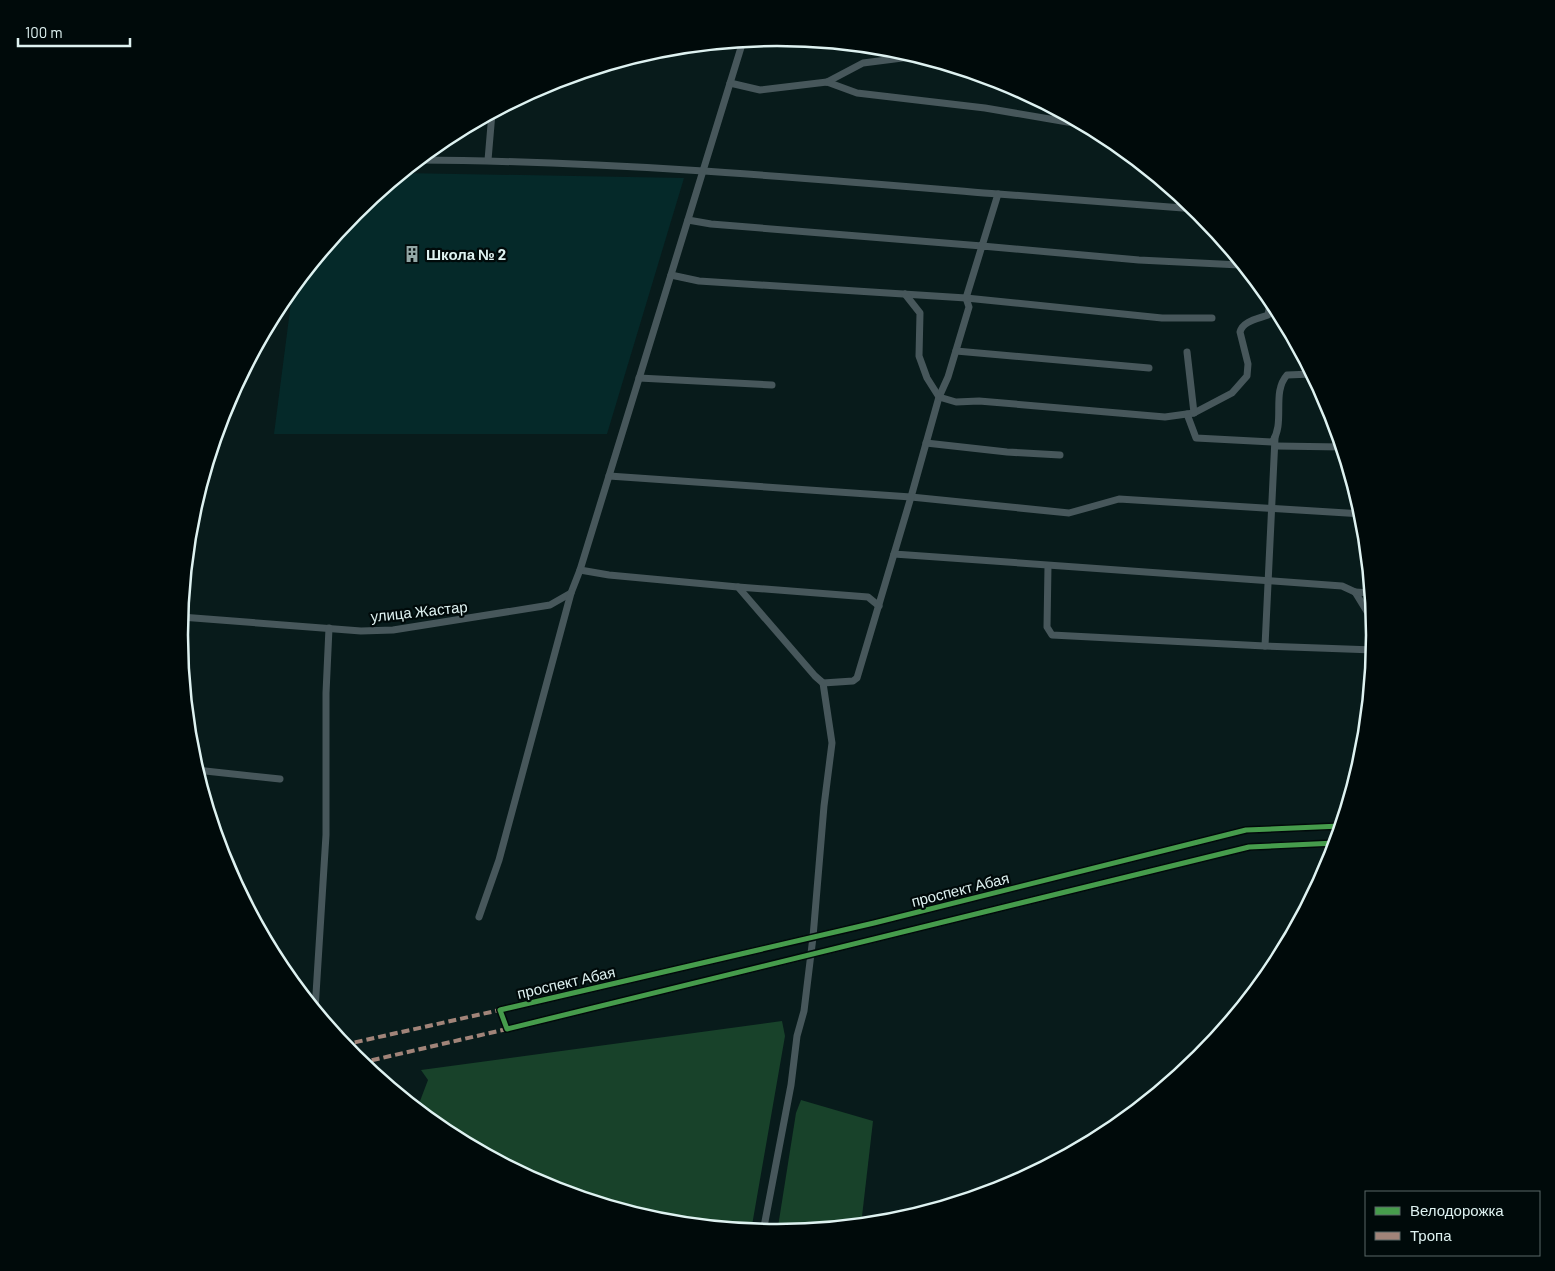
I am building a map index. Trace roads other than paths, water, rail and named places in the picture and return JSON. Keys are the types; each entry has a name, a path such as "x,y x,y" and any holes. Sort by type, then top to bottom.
{"street":[{"path":"479,917 499,860 570,593 580,570 741,48"},
{"path":"730,83 760,90 827,82 863,63 896,59"},
{"path":"827,82 857,93 985,108 1066,122"},
{"path":"488,160 491,121"},
{"path":"430,160 488,160 703,170 1183,208"},
{"path":"823,683 852,681 858,678 939,396 956,351 969,307 966,298 998,194"},
{"path":"688,220 711,224 1139,260 1235,265"},
{"path":"671,275 700,281 966,298 1162,318 1212,318"},
{"path":"905,294 920,313 919,356 927,378 939,396 956,402 988,402 1165,417 1190,413 1232,393 1247,376 1248,364 1240,332 1241,328 1244,324 1268,315 1269,311"},
{"path":"956,351 1149,368"},
{"path":"1187,352 1190,413 1196,438 1335,447"},
{"path":"1265,646 1280,383 1287,375 1306,374"},
{"path":"639,378 772,385"},
{"path":"926,443 1007,452 1060,455"},
{"path":"609,476 911,498 1069,513 1119,499 1353,514"},
{"path":"894,554 1342,586 1355,592 1365,593"},
{"path":"1048,566 1047,627 1052,634 1366,650"},
{"path":"580,570 608,575 868,597 878,606"},
{"path":"738,587 823,683 832,743 822,822 813,937 804,1011 797,1036 791,1085 765,1224"},
{"path":"1355,592 1366,610"},
{"name":"улица Жастар","path":"189,618 329,628 393,630 550,605 570,593"},
{"path":"316,1001 326,835 326,693 329,628"},
{"path":"204,771 280,778"},
{"name":"проспект Абая","path":"1328,844 1249,847 507,1029 500,1010 813,937 1246,830 1335,826"}],"place":[{"name":"Школа № 2","path":"412,254"}]}
